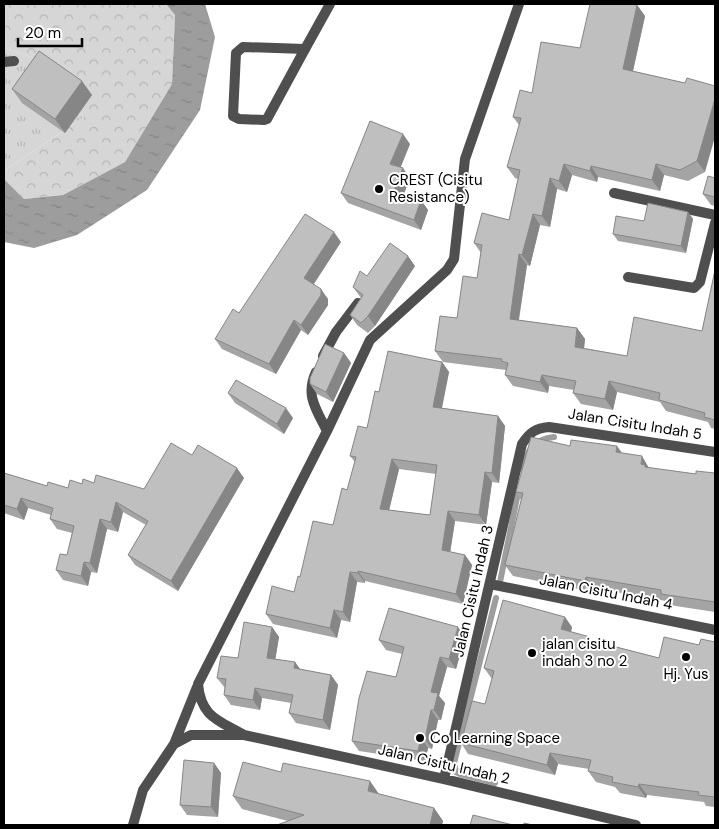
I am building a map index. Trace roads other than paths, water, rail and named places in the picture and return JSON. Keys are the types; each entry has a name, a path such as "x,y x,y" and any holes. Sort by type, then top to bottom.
{"street":[{"path":"305,50 243,47 238,50 236,53 233,116 239,118 267,118 305,50 330,4"},
{"path":"133,825 143,790 174,744 198,684 370,340 447,270 454,260 464,159 519,4"},
{"path":"614,193 715,215"},
{"path":"628,277 694,288 700,282 715,223"},
{"path":"326,431 313,404 310,384 336,332 358,303"},
{"name":"Jalan Cisitu Indah 5","path":"549,427 715,452"},
{"name":"Jalan Cisitu Indah 3","path":"444,778 522,444 528,435 537,428 549,427"},
{"name":"Jalan Cisitu Indah 4","path":"490,584 715,630"},
{"path":"198,684 200,700 212,717 244,735"},
{"path":"174,744 191,735 244,735"},
{"name":"Jalan Cisitu Indah 2","path":"244,735 444,778 636,825"}],"water":[{"path":"166,4 205,4 215,37 200,110 147,190 77,235 34,248 4,242 4,179 24,199 63,195 125,162 172,84 175,15"}],"waterway":[{"path":"523,468 532,446 541,440 554,437"},
{"path":"500,582 519,488"},
{"path":"495,783 460,774 456,772 454,763 496,598"}],"place":[{"name":"CREST (Cisitu Resistance)","path":"379,189"},
{"name":"jalan cisitu indah 3 no 2","path":"532,653"},
{"name":"Hj. Yus","path":"686,657"},
{"name":"Co Learning Space","path":"420,738"}]}
